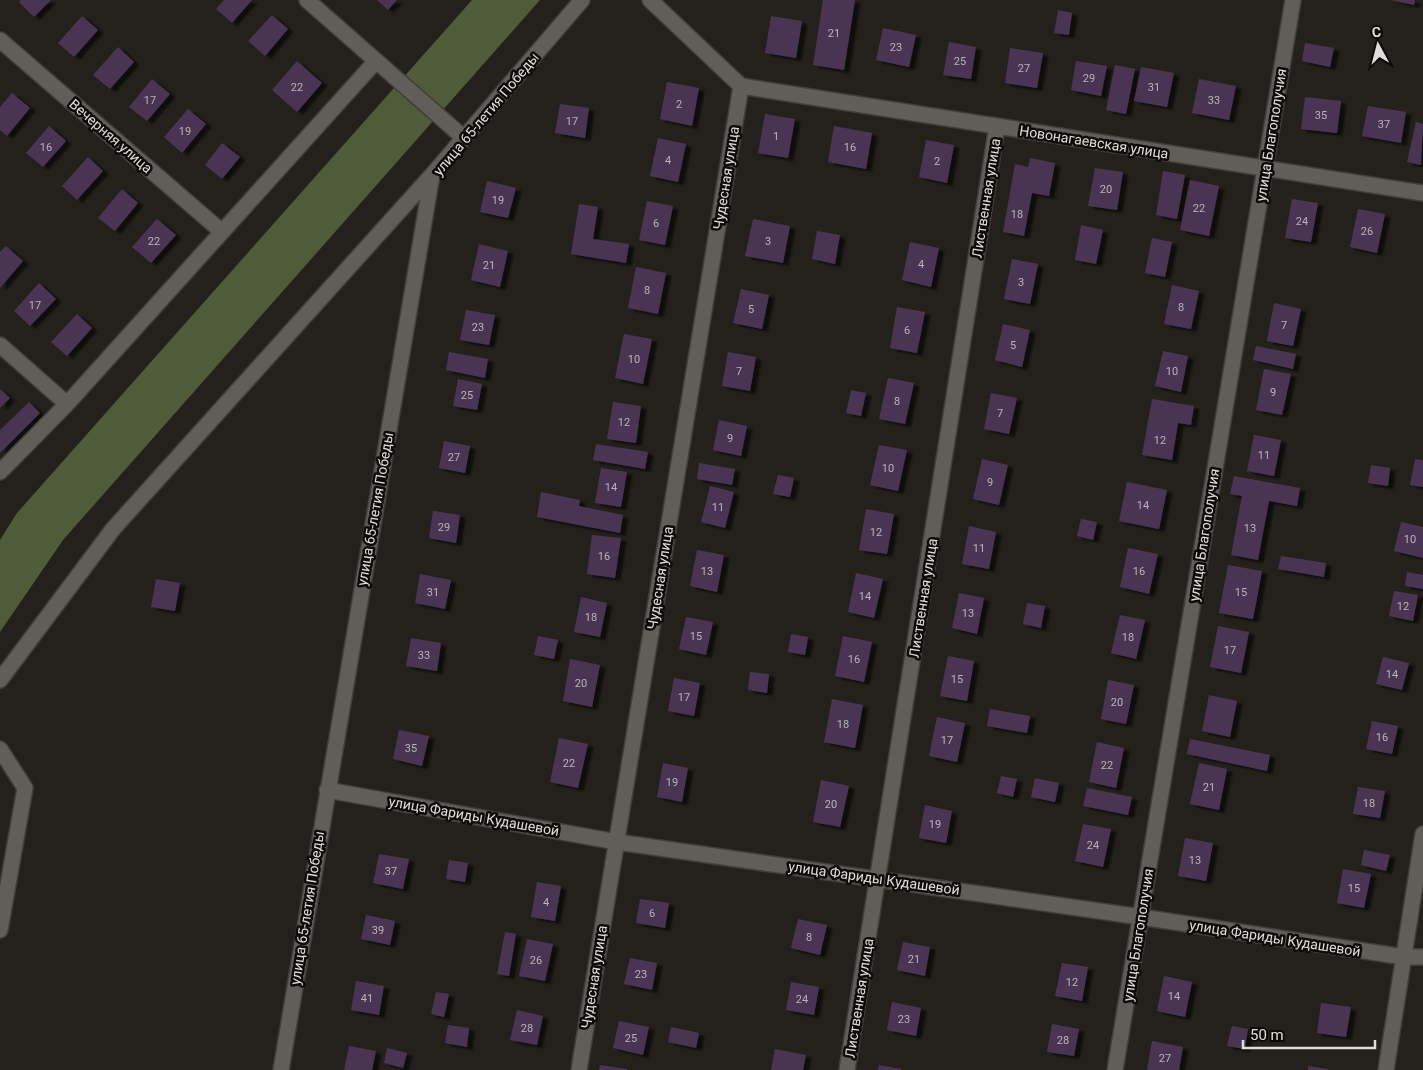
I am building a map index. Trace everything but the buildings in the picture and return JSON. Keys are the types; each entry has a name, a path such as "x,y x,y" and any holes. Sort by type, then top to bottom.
{"street":[{"path":"307,0 464,138"},
{"name":"улица 65-летия Победы","path":"281,1070 432,175 582,0"},
{"path":"650,0 741,86"},
{"name":"улица Благополучия","path":"1115,1070 1293,0"},
{"name":"Вечерняя улица","path":"0,40 221,231"},
{"path":"0,472 68,404 221,231 376,61"},
{"name":"Новонагаевская улица","path":"741,86 1423,193"},
{"name":"Чудесная улица","path":"579,1070 741,86"},
{"name":"Лиственная улица","path":"847,1070 997,126"},
{"path":"0,680 113,529 432,175"},
{"path":"0,345 68,404"},
{"path":"0,749 25,788 0,930"},
{"name":"улица Фариды Кудашевой","path":"327,790 617,842 1141,917 1404,958 1423,957"},
{"path":"1386,1070 1423,834"}],"green space":[{"path":"472,0 540,0 63,540 0,632 0,540 17,513"}]}
